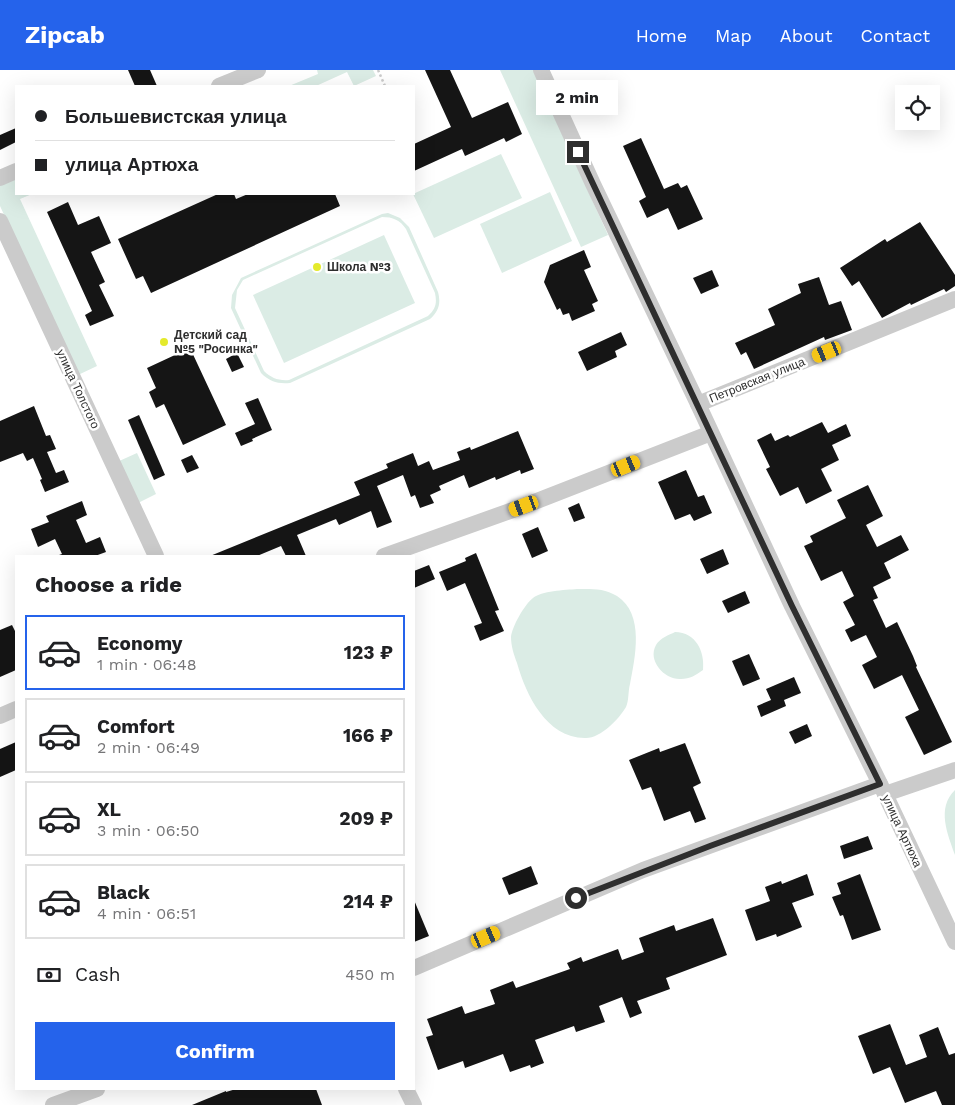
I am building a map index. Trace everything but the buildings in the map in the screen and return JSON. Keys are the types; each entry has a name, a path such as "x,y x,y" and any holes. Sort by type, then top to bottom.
{"street":[{"path":"221,85 258,70"},
{"name":"улица Артюха","path":"541,70 792,606 883,789 955,942"},
{"path":"0,178 15,172"},
{"name":"улица Толстого","path":"0,221 156,555"},
{"name":"Петровская улица","path":"698,404 955,299"},
{"path":"387,555 524,506 711,433"},
{"path":"0,716 15,709"},
{"path":"415,968 644,870 883,789 955,770"},
{"path":"53,1105 94,1090"},
{"path":"406,1090 414,1105"}],"path":[{"path":"378,70 385,85"}],"shaded area":[{"path":"317,70 373,70 376,76 354,85 347,72 318,85 291,85 318,74"},
{"path":"500,70 533,70 608,235 581,247"},
{"path":"501,154 522,198 434,238 413,195"},
{"path":"15,178 15,195 30,195 20,199 97,366 78,375 0,206 0,185"},
{"path":"550,192 572,241 502,273 480,224"},
{"path":"388,213 400,218 409,227 438,292 439,303 435,313 430,319 290,383 278,383 261,373 231,308 232,295 241,278 382,214","holes":["382,217 393,218 399,221 406,229 435,293 436,303 433,311 428,316 289,380 272,377 264,371 235,308 237,290 243,280"]},
{"path":"384,235 415,303 284,363 253,295"},
{"path":"137,453 156,494 136,504 117,462"},
{"path":"577,589 602,590 617,596 626,604 632,614 636,637 634,662 626,707 614,722 598,735 586,738 572,736 560,731 540,713 526,688 511,640 516,622 533,598 547,592"},
{"path":"675,632 689,635 701,650 703,670 690,677 681,679 669,676 659,668 654,657 656,645 662,639"},
{"path":"955,790 955,855 945,822 945,813 949,797"}],"place":[{"name":"Школа №3","path":"317,267"},
{"name":"Детский сад №5 \"Росинка\"","path":"164,342"}],"route":[{"path":"576,898 644,870 880,784 792,606 578,152"}]}
